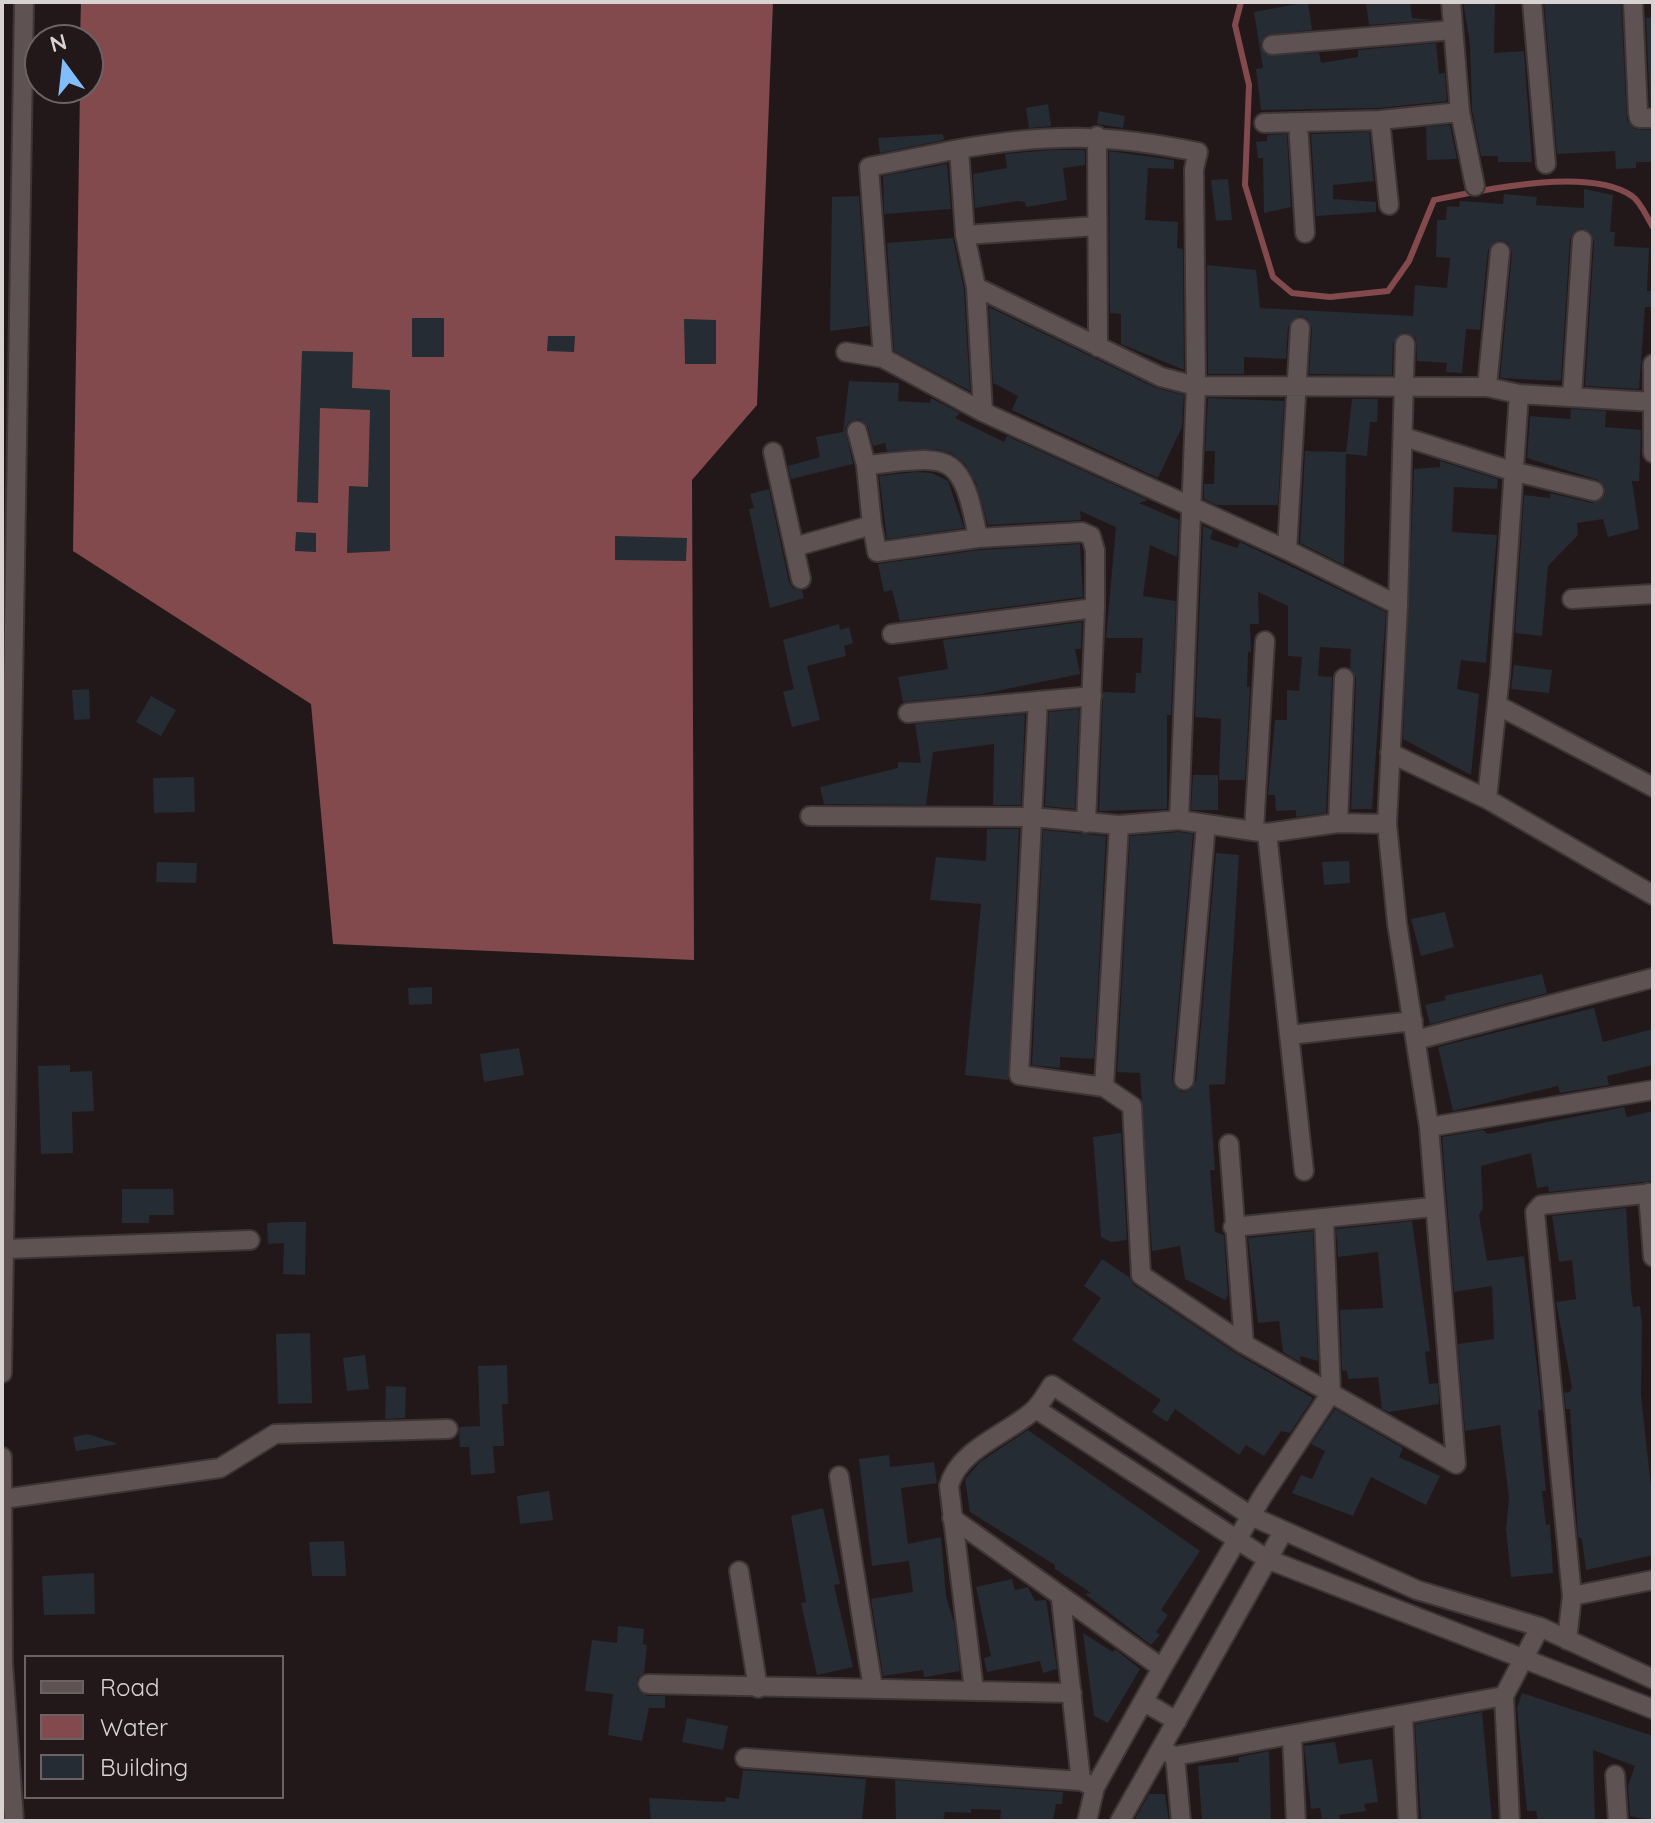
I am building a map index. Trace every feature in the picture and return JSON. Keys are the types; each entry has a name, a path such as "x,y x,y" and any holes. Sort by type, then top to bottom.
{"street":[{"path":"2,1373 6,1249 3,1082 24,2"},
{"path":"1451,2 1460,112 1475,186"},
{"path":"1532,2 1546,164"},
{"path":"1640,10 1638,112 1639,118 1653,118"},
{"path":"1272,45 1453,30"},
{"path":"1264,123 1380,120 1460,112"},
{"path":"1380,120 1389,205"},
{"path":"1298,123 1305,233"},
{"path":"1097,136 1098,347"},
{"path":"883,358 869,167 1011,140 1097,136 1198,152 1194,169 1196,386 1179,820"},
{"path":"959,149 965,235 976,287 983,412"},
{"path":"965,235 1096,226"},
{"path":"1572,397 1582,240"},
{"path":"1487,387 1500,252"},
{"path":"976,287 1161,377 1196,386 1487,387 1519,394 1653,402"},
{"path":"1287,550 1300,328"},
{"path":"1038,701 1019,1075 1104,1087 1132,1106 1141,1275 1244,1344 1456,1464 1433,1207 1429,1127 1397,923 1387,824 1398,605 1405,344"},
{"path":"846,352 883,358 983,412 1287,550 1398,605"},
{"path":"1653,364 1653,453"},
{"path":"1487,799 1497,705 1519,394"},
{"path":"857,431 866,465 877,552 978,538 1088,533 1095,550 1095,608 1086,823"},
{"path":"1404,437 1512,471 1594,491"},
{"path":"773,452 801,579"},
{"path":"866,465 933,459 950,464 966,484 978,538"},
{"path":"794,547 872,525"},
{"path":"1572,599 1653,594"},
{"path":"892,634 1095,608"},
{"path":"1265,641 1261,831 1290,1035 1304,1171"},
{"path":"1338,823 1344,678"},
{"path":"908,713 1092,696"},
{"path":"1497,705 1653,787"},
{"path":"1390,753 1487,799 1653,895"},
{"path":"810,816 1032,817 1119,825 1179,820 1261,831 1338,823 1387,824"},
{"path":"1184,1080 1206,824"},
{"path":"1104,1087 1119,825"},
{"path":"1290,1035 1415,1030 1653,978"},
{"path":"1429,1127 1653,1090"},
{"path":"1229,1144 1244,1344"},
{"path":"1567,1640 1572,1596 1535,1212 1541,1205 1650,1193 1653,1257"},
{"path":"1233,1227 1433,1207"},
{"path":"1088,1784 1144,1702 1251,1516 1331,1393 1324,1218"},
{"path":"6,1249 250,1240"},
{"path":"974,1690 952,1518 949,1486 952,1474 962,1462 1036,1409 1052,1385 1251,1516 1283,1532 1417,1590 1540,1627 1653,1679"},
{"path":"1036,1409 1267,1559 1524,1656 1653,1709"},
{"path":"3,1499 220,1468 275,1434 448,1429"},
{"path":"2,1457 2,1663 10,1814"},
{"path":"839,1476 873,1688"},
{"path":"952,1518 1061,1599 1162,1668"},
{"path":"1120,1821 1168,1753 1177,1721 1283,1532"},
{"path":"739,1571 758,1688"},
{"path":"1572,1596 1653,1580"},
{"path":"1061,1599 1072,1693 1088,1784 1087,1821"},
{"path":"1510,1821 1504,1696 1540,1627"},
{"path":"648,1684 1072,1693"},
{"path":"1168,1753 1292,1737 1504,1696"},
{"path":"1144,1702 1177,1721"},
{"path":"1403,1715 1408,1821"},
{"path":"1292,1737 1296,1821"},
{"path":"1168,1753 1181,1821"},
{"path":"745,1758 1088,1784"},
{"path":"1615,1775 1618,1821"}],"water":[{"path":"81,2 773,2 757,405 692,480 694,960 333,944 311,704 73,551 80,104 104,104 104,24 80,24"}],"building":[{"path":"1308,2 1312,30 1266,35 1260,45 1266,55 1319,53 1321,63 1358,57 1358,50 1436,43 1439,74 1445,73 1447,101 1379,108 1261,110 1256,69 1263,68 1254,12"},
{"path":"1366,2 1410,2 1412,18 1434,20 1369,25"},
{"path":"1463,2 1495,3 1494,53 1524,51 1532,162 1498,162 1498,156 1481,156 1472,110 1470,43"},
{"path":"1544,2 1621,2 1627,120 1634,129 1653,130 1653,162 1636,162 1636,168 1616,169 1615,151 1557,154"},
{"path":"1653,17 1653,106 1650,106 1646,18"},
{"path":"1048,104 1051,126 1029,128 1026,108"},
{"path":"1099,111 1125,116 1123,128 1097,124"},
{"path":"1450,125 1457,159 1427,160 1426,127"},
{"path":"1369,132 1374,181 1333,185 1333,199 1376,202 1376,212 1316,216 1311,134"},
{"path":"943,134 944,140 880,153 878,138"},
{"path":"1287,134 1291,207 1264,213 1263,158 1258,158 1256,142 1267,141 1267,135"},
{"path":"1085,150 1085,165 1063,168 1067,200 1026,207 1025,202 1018,201 975,208 973,174 1007,168 1005,154"},
{"path":"1109,151 1174,160 1174,169 1148,168 1145,220 1178,222 1177,248 1183,249 1184,370 1121,344 1121,314 1110,313"},
{"path":"947,164 951,209 884,214 883,176"},
{"path":"1228,179 1232,220 1216,221 1211,180"},
{"path":"1584,189 1613,195 1610,232 1615,232 1614,246 1649,248 1647,291 1653,291 1653,295 1652,307 1645,307 1639,389 1585,386 1594,241 1589,231 1582,228 1570,239 1561,381 1500,378 1512,253 1508,243 1500,240 1488,250 1480,330 1466,329 1462,373 1446,372 1447,363 1417,361 1416,339 1405,332 1393,343 1392,375 1309,374 1312,328 1307,318 1300,316 1288,327 1286,359 1244,357 1244,374 1208,374 1207,265 1256,270 1260,308 1413,316 1415,285 1447,288 1450,258 1436,257 1437,220 1446,220 1447,206 1459,207 1460,201 1503,204 1504,194 1537,197 1536,205 1584,208"},
{"path":"859,196 869,326 830,331 832,197"},
{"path":"953,238 964,289 970,391 894,351 887,243"},
{"path":"989,307 1156,388 1184,395 1182,427 1158,478 1012,410 1018,396 993,383"},
{"path":"412,318 444,318 444,357 412,357"},
{"path":"684,319 716,320 716,364 685,364"},
{"path":"548,336 575,336 574,352 547,351"},
{"path":"302,351 353,352 352,388 390,390 390,551 347,553 349,486 368,487 370,410 320,408 318,503 297,502"},
{"path":"849,381 899,383 898,401 930,403 931,398 960,413 955,418 1004,442 1007,436 1148,500 1139,503 1179,520 1177,557 1150,545 1143,596 1176,601 1171,715 1167,715 1167,809 1099,811 1103,692 1135,693 1136,673 1141,673 1143,638 1106,638 1116,527 1080,511 1081,520 988,525 976,483 965,464 951,453 936,449 887,451 885,443 873,446 868,427 859,419 849,422 845,429 853,464 791,479 788,466 820,457 816,437 843,432"},
{"path":"1208,398 1284,401 1278,505 1216,505 1204,499 1204,484 1214,484 1215,451 1205,451"},
{"path":"1352,399 1378,399 1377,422 1370,422 1367,456 1346,454"},
{"path":"1571,409 1606,411 1605,427 1641,430 1639,481 1632,481 1639,529 1608,537 1603,519 1577,523 1578,535 1548,566 1542,636 1515,633 1524,495 1550,498 1550,493 1592,503 1605,495 1605,487 1598,480 1527,458 1530,416 1570,419"},
{"path":"1305,451 1346,452 1344,565 1300,543"},
{"path":"1440,461 1498,479 1497,489 1454,487 1452,532 1497,535 1486,663 1461,660 1457,689 1479,694 1471,775 1403,739 1414,469 1440,467"},
{"path":"932,473 948,481 964,528 887,539 879,476"},
{"path":"769,489 789,582 793,588 802,591 804,598 770,608 749,509 754,508 750,494"},
{"path":"1203,526 1213,530 1210,539 1237,548 1240,542 1386,612 1372,809 1351,809 1356,678 1350,668 1351,649 1320,647 1318,676 1332,677 1326,813 1296,817 1296,810 1276,811 1275,795 1268,795 1275,720 1287,720 1287,690 1299,691 1302,657 1288,656 1288,606 1258,592 1259,624 1250,624 1251,652 1248,652 1247,687 1250,687 1245,780 1219,780 1221,719 1195,717"},
{"path":"296,532 316,533 316,552 295,551"},
{"path":"615,536 687,538 686,561 615,560"},
{"path":"1080,544 1083,597 900,621 892,590 884,592 878,564 979,550"},
{"path":"1082,622 1081,649 1075,649 1080,674 982,694 903,702 898,677 948,669 943,640"},
{"path":"839,624 840,630 849,627 853,643 844,646 846,656 807,666 820,720 792,727 783,692 794,689 783,640"},
{"path":"1514,665 1552,670 1549,693 1511,689"},
{"path":"89,689 90,719 74,720 72,690"},
{"path":"151,696 176,710 161,736 136,722"},
{"path":"1079,709 1075,809 1045,806 1049,712"},
{"path":"1025,714 1021,805 993,805 994,744 933,752 926,805 824,804 820,787 898,768 898,762 921,763 915,724"},
{"path":"1193,775 1218,775 1218,810 1191,810"},
{"path":"194,777 195,812 154,813 153,778"},
{"path":"987,829 1019,829 1008,1080 965,1075 981,904 930,900 936,857 986,861"},
{"path":"1043,830 1106,836 1094,1059 1060,1057 1060,1068 1032,1065"},
{"path":"1179,832 1193,834 1172,1079 1174,1086 1182,1092 1190,1090 1196,1081 1216,853 1239,855 1225,1084 1209,1085 1215,1170 1210,1170 1215,1232 1224,1235 1228,1295 1225,1300 1185,1279 1180,1246 1152,1251 1140,1073 1117,1072 1130,836"},
{"path":"1349,861 1350,883 1324,885 1322,862"},
{"path":"157,862 197,863 196,883 156,882"},
{"path":"1445,912 1454,947 1421,956 1411,919"},
{"path":"1542,974 1547,993 1430,1024 1425,1005 1446,1000 1444,996"},
{"path":"432,987 432,1004 409,1005 408,988"},
{"path":"1594,1008 1603,1042 1653,1029 1653,1065 1607,1076 1609,1085 1560,1093 1558,1086 1453,1111 1438,1047"},
{"path":"519,1048 524,1075 484,1082 480,1054"},
{"path":"70,1065 70,1072 92,1071 94,1111 72,1112 73,1153 41,1154 38,1066"},
{"path":"1624,1107 1627,1117 1653,1111 1653,1181 1549,1192 1548,1186 1537,1188 1531,1153 1481,1166 1483,1208 1479,1215 1487,1261 1524,1256 1542,1410 1538,1410 1546,1491 1542,1491 1546,1525 1550,1524 1553,1573 1511,1577 1506,1529 1509,1498 1500,1425 1465,1431 1458,1344 1494,1339 1492,1286 1454,1292 1442,1137 1483,1130 1488,1134"},
{"path":"1121,1133 1127,1240 1111,1242 1101,1237 1093,1137"},
{"path":"122,1189 173,1189 174,1215 149,1215 149,1223 122,1223"},
{"path":"1626,1208 1633,1307 1640,1306 1642,1323 1641,1395 1653,1505 1653,1555 1586,1570 1582,1539 1578,1537 1570,1409 1566,1409 1564,1393 1570,1392 1572,1387 1556,1302 1576,1299 1572,1260 1559,1262 1552,1216"},
{"path":"1412,1221 1430,1351 1425,1352 1429,1384 1438,1383 1439,1404 1389,1412 1382,1409 1378,1377 1348,1379 1347,1371 1342,1370 1340,1310 1383,1308 1378,1252 1338,1257 1336,1229"},
{"path":"306,1222 305,1275 283,1274 284,1243 268,1244 267,1223"},
{"path":"1313,1231 1318,1361 1300,1356 1301,1363 1283,1352 1279,1321 1258,1323 1248,1238"},
{"path":"1102,1259 1129,1277 1134,1285 1237,1354 1313,1398 1290,1433 1281,1431 1264,1456 1246,1445 1239,1455 1175,1409 1167,1422 1152,1412 1161,1400 1072,1340 1101,1298 1084,1286"},
{"path":"310,1333 312,1403 278,1404 276,1334"},
{"path":"365,1355 369,1389 347,1391 343,1358"},
{"path":"507,1365 508,1404 502,1404 504,1446 493,1446 495,1473 471,1475 469,1447 460,1447 459,1432 460,1427 480,1426 478,1366"},
{"path":"386,1386 406,1387 405,1418 385,1419"},
{"path":"1335,1409 1403,1448 1399,1457 1440,1476 1426,1505 1371,1477 1353,1516 1292,1493 1301,1475 1312,1479 1325,1451 1311,1444"},
{"path":"1028,1430 1200,1551 1161,1610 1168,1615 1156,1632 1160,1635 1151,1645 1085,1594 1091,1593 1055,1569 1055,1565 970,1512 965,1479 980,1462"},
{"path":"88,1434 118,1444 76,1451 73,1437"},
{"path":"889,1455 890,1467 934,1462 937,1483 901,1488 908,1544 941,1537 946,1597 954,1622 960,1671 924,1677 923,1670 883,1676 871,1599 913,1592 909,1561 872,1566 859,1459"},
{"path":"549,1491 553,1520 520,1524 517,1496"},
{"path":"823,1508 840,1584 834,1585 853,1667 817,1675 801,1603 806,1602 791,1516"},
{"path":"344,1541 346,1576 312,1576 309,1542"},
{"path":"94,1573 95,1614 44,1615 42,1576"},
{"path":"1012,1579 1015,1590 1028,1587 1035,1601 1046,1600 1057,1669 1043,1673 1040,1661 987,1672 984,1658 991,1656 976,1587"},
{"path":"618,1626 644,1629 643,1644 647,1645 644,1673 637,1678 637,1689 647,1696 665,1696 665,1708 649,1708 642,1741 608,1735 613,1694 585,1691 592,1640 617,1643"},
{"path":"1083,1633 1113,1652 1115,1649 1140,1669 1108,1723 1094,1716"},
{"path":"1522,1693 1653,1736 1653,1821 1630,1816 1628,1786 1635,1766 1593,1750 1595,1821 1538,1821 1536,1811 1527,1811 1517,1708"},
{"path":"1482,1712 1492,1821 1421,1821 1415,1724"},
{"path":"687,1718 728,1726 723,1750 682,1742"},
{"path":"1335,1742 1339,1764 1372,1759 1378,1802 1364,1804 1366,1811 1339,1815 1340,1821 1322,1821 1320,1808 1311,1809 1304,1746"},
{"path":"1269,1751 1271,1821 1202,1821 1198,1766 1239,1762 1239,1757"},
{"path":"743,1770 866,1779 862,1821 651,1821 649,1798 725,1802 726,1797 739,1799"},
{"path":"895,1780 1063,1792 1062,1804 1056,1804 1053,1821 1000,1821 1001,1810 971,1809 971,1813 945,1812 943,1821 896,1821"},
{"path":"1149,1794 1165,1794 1169,1821 1134,1821"}],"waterway":[{"path":"1241,2 1235,25 1249,85 1245,185 1273,277 1292,293 1330,297 1388,291 1409,261 1434,200 1479,191 1564,181 1613,187 1632,196 1653,227"}]}
